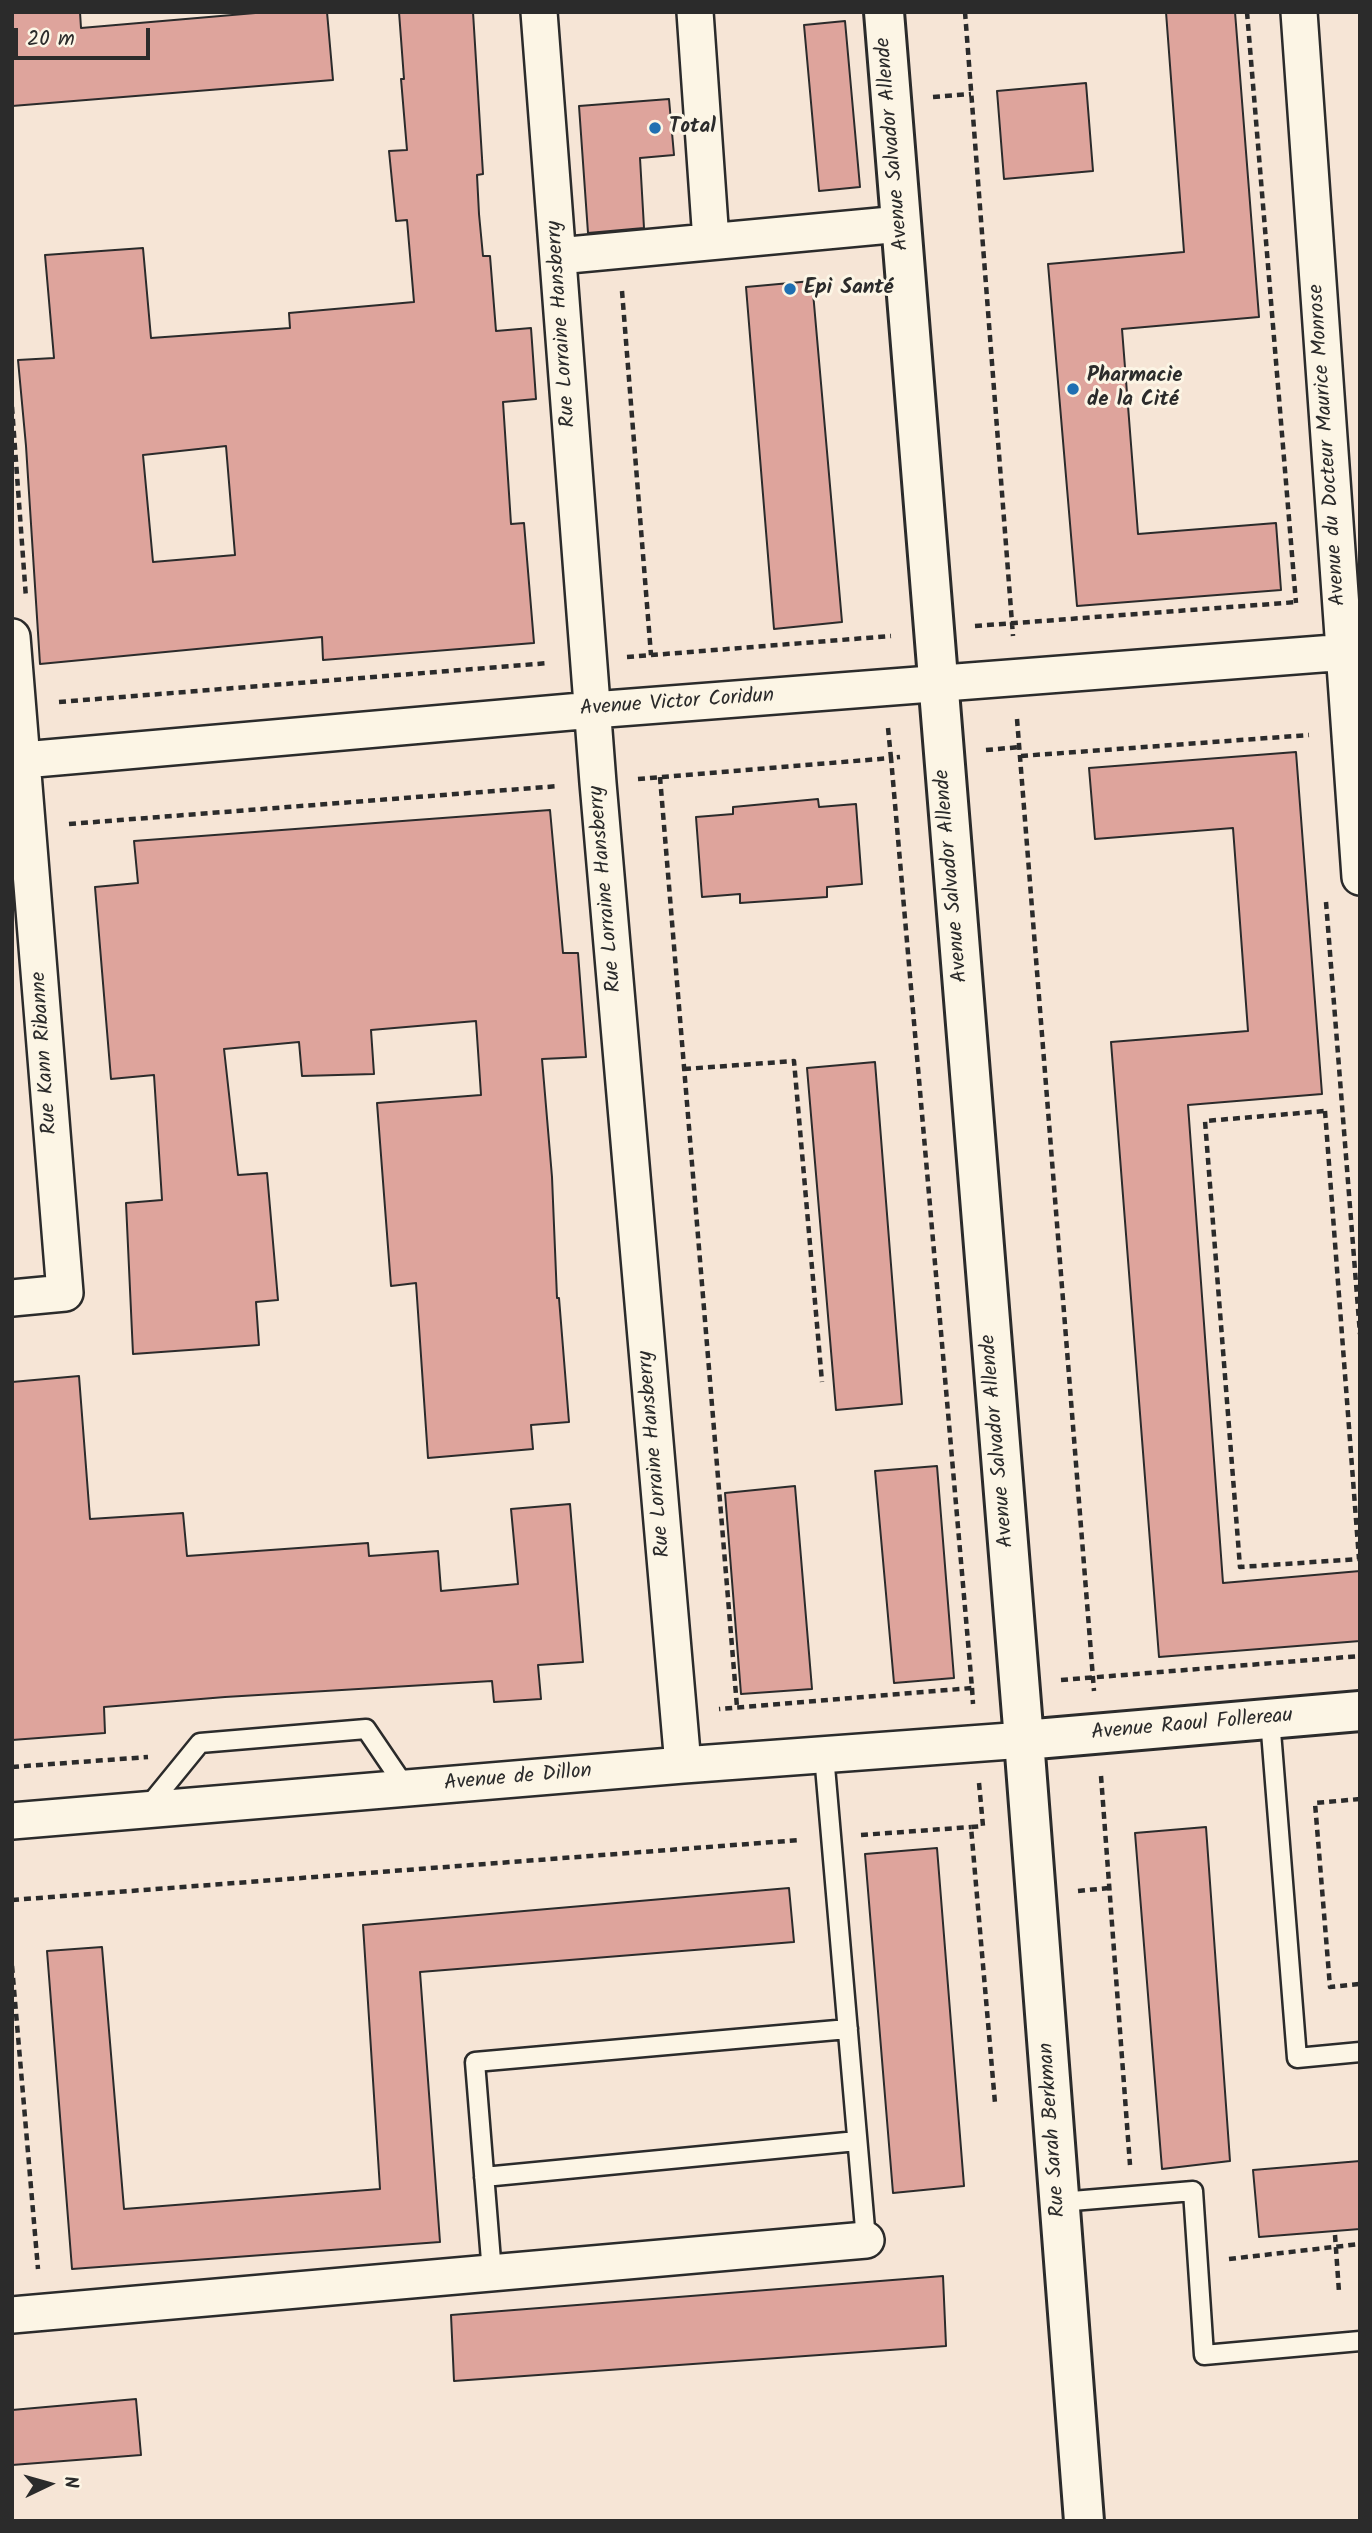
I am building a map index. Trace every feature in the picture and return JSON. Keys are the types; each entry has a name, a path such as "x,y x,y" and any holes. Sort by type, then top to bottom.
{"main road":[{"name":"Avenue Salvador Allende","path":"884,12 1024,1740"},
{"name":"Avenue Raoul Follereau","path":"1024,1740 1360,1711"},
{"name":"Rue Sarah Berkman","path":"1024,1740 1084,2521"}],"street":[{"name":"Rue Lorraine Hansberry","path":"539,12 593,710 683,1765"},
{"path":"695,12 711,241"},
{"name":"Avenue du Docteur Maurice Monrose","path":"1299,12 1351,652 1360,877"},
{"path":"558,256 901,224"},
{"name":"Rue Kann Ribanne","path":"12,1298 65,1293 28,828 18,760 20,623"},
{"name":"Avenue Victor Coridun","path":"18,760 593,710 1351,652"},
{"name":"Avenue de Dillon","path":"12,1821 683,1765 1024,1740"},
{"path":"12,2315 866,2240"}],"lane":[{"path":"1270,1719 1297,2058 1360,2052"},
{"path":"145,1810 200,1743 366,1729 406,1788"},
{"path":"824,1755 866,2240"},
{"path":"492,2273 475,2062 848,2029"},
{"path":"484,2177 857,2141"},
{"path":"1059,2202 1193,2191 1204,2355 1360,2341"}],"path":[{"path":"965,12 1014,647"},
{"path":"1247,12 1296,603"},
{"path":"925,98 971,94"},
{"path":"621,283 651,655"},
{"path":"12,407 20,623"},
{"path":"974,626 1302,602"},
{"path":"618,657 901,635"},
{"path":"48,703 552,662"},
{"path":"1017,718 1095,1702"},
{"path":"12,1900 982,1826 887,720"},
{"path":"1020,755 1313,734 1312,724"},
{"path":"974,751 1020,747"},
{"path":"633,780 891,758"},
{"path":"660,777 737,1707"},
{"path":"28,828 564,786"},
{"path":"1326,902 1360,1334"},
{"path":"684,1069 794,1061 822,1382"},
{"path":"1325,1111 1359,1559 1240,1567 1205,1121 1325,1111"},
{"path":"1053,1680 1360,1656"},
{"path":"678,1713 972,1688"},
{"path":"12,1767 191,1754"},
{"path":"1100,1771 1133,2196"},
{"path":"1360,1799 1315,1803 1330,1987 1360,1984"},
{"path":"971,1827 995,2103"},
{"path":"1072,1891 1109,1888"},
{"path":"12,1966 38,2269"},
{"path":"1335,2235 1339,2292"},
{"path":"1197,2263 1360,2244"}],"building":[{"path":"12,12 80,12 81,28 267,12 327,12 333,80 12,106"},
{"path":"399,12 473,12 483,174 477,175 479,214 483,256 490,256 496,331 531,328 536,399 503,402 511,524 524,523 534,643 323,660 322,637 40,664 18,360 54,358 45,255 143,248 151,338 290,328 289,313 414,302 407,220 396,221 389,151 407,150 401,79 404,79","holes":["226,446 235,555 153,562 143,455"]},
{"path":"1166,12 1235,12 1259,317 1122,329 1138,534 1276,523 1281,590 1077,606 1048,264 1184,252"},
{"path":"845,21 860,187 819,191 804,25"},
{"path":"1086,83 1093,171 1004,179 997,91"},
{"path":"669,99 674,155 640,158 644,228 588,233 579,106"},
{"path":"812,281 842,622 774,629 746,287"},
{"path":"1296,752 1322,1094 1188,1105 1223,1583 1360,1571 1360,1641 1159,1657 1111,1042 1248,1031 1233,828 1095,839 1089,768"},
{"path":"818,799 819,807 856,804 862,884 827,887 827,897 740,903 740,894 702,897 696,817 733,814 733,807"},
{"path":"550,810 563,953 578,953 586,1057 542,1059 552,1177 557,1298 569,1422 531,1425 533,1449 428,1458 416,1283 391,1286 377,1103 481,1095 476,1021 371,1030 374,1074 302,1076 299,1042 224,1049 238,1175 267,1173 278,1300 256,1302 259,1345 133,1354 126,1203 162,1200 154,1075 111,1079 95,887 138,883 134,841"},
{"path":"875,1062 902,1404 836,1410 807,1068"},
{"path":"79,1376 90,1519 183,1513 187,1556 368,1543 369,1556 438,1551 441,1591 518,1584 511,1509 570,1504 583,1662 538,1665 541,1699 494,1702 492,1681 225,1697 104,1707 105,1733 12,1740 12,1382"},
{"path":"937,1466 954,1678 894,1683 875,1471"},
{"path":"795,1486 812,1689 741,1694 725,1493"},
{"path":"1206,1827 1230,2161 1162,2169 1135,1833"},
{"path":"937,1848 964,2186 893,2193 865,1854"},
{"path":"789,1888 794,1942 420,1972 440,2242 72,2269 47,1951 102,1947 124,2209 380,2189 363,1925"},
{"path":"1360,2161 1360,2229 1259,2237 1253,2170"},
{"path":"943,2276 946,2346 454,2381 451,2315"},
{"path":"136,2399 141,2455 12,2465 12,2410"}],"place":[{"name":"Total","path":"655,128"},
{"name":"Epi Santé","path":"790,289"},
{"name":"Pharmacie de la Cité","path":"1073,389"}]}
